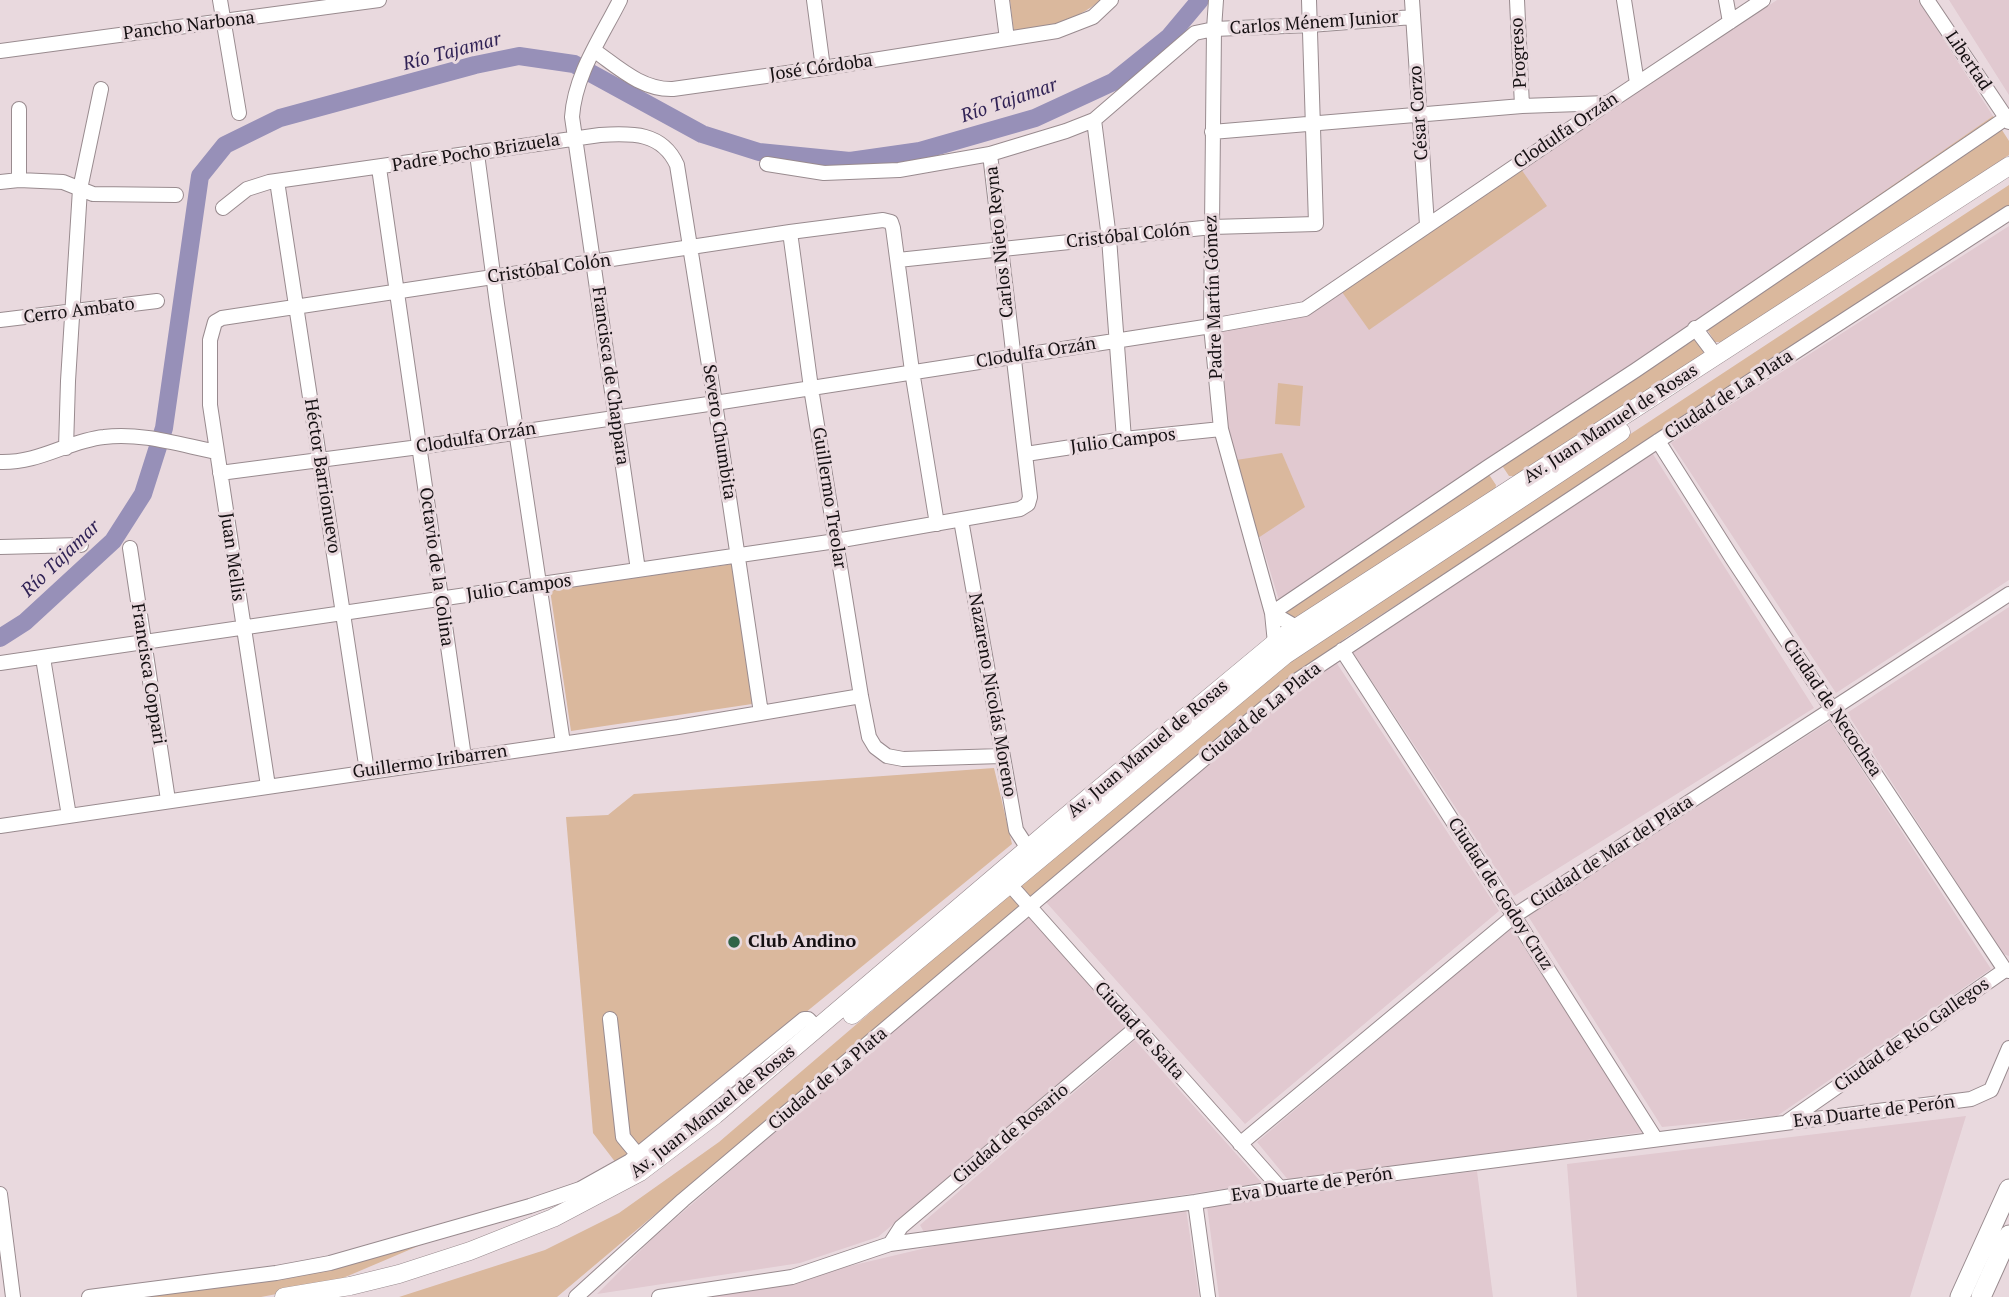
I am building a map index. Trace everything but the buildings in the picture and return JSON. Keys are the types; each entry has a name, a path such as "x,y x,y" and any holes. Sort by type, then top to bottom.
{"highway":[{"path":"1960,1297 2009,1189"},
{"path":"1981,1297 2009,1235"}],"main road":[{"name":"Av. Juan Manuel de Rosas","path":"335,1297 409,1282 534,1238 626,1191 687,1152 732,1116 1296,627 2009,166"},
{"name":"Av. Juan Manuel de Rosas","path":"1033,856 1285,655 2009,179"},
{"name":"Av. Juan Manuel de Rosas","path":"284,1297 362,1283 470,1251 553,1218 620,1184 642,1161 715,1115 1005,880"}],"street":[{"path":"220,0 239,113"},
{"name":"Pancho Narbona","path":"0,51 379,0"},
{"name":"Francisca de Chappara","path":"620,0 591,55 573,99 575,138 638,570"},
{"path":"814,0 823,68"},
{"path":"1002,0 1006,40"},
{"name":"José Córdoba","path":"591,55 647,86 658,89 823,68 1058,31 1093,17 1111,0"},
{"path":"767,164 824,173 858,174 899,170 990,154 1094,120 1195,33 1214,29 1216,0"},
{"path":"1309,0 1313,124"},
{"name":"César Corzo","path":"1412,0 1427,225"},
{"name":"Progreso","path":"1517,0 1522,106"},
{"path":"1624,0 1637,83"},
{"path":"1726,0 1730,22"},
{"name":"Clodulfa Orzán","path":"220,473 419,447 715,403 1306,309 1763,0"},
{"name":"Libertad","path":"1927,0 2008,119"},
{"name":"Carlos Ménem Junior","path":"1214,29 1310,26 1413,17"},
{"name":"Padre Martín Gómez","path":"1214,29 1211,326 1221,429 1272,613 1275,643"},
{"path":"66,448 80,189 101,89"},
{"path":"1212,132 1522,106 1608,103"},
{"path":"19,109 19,180"},
{"path":"1296,627 1272,613 2008,119"},
{"path":"1094,120 1109,238 1124,439"},
{"name":"Cristóbal Colón","path":"212,328 215,321 222,317 883,220 891,222 898,260 1212,228 1308,226 1316,224 1313,124"},
{"name":"Padre Pocho Brizuela","path":"223,208 247,189 277,181 575,138 619,134 637,136 663,144 671,152"},
{"name":"Severo Chumbita","path":"671,152 677,165 691,248 761,713"},
{"path":"477,154 563,743"},
{"name":"Carlos Nieto Reyna","path":"990,154 1030,497"},
{"name":"Octavio de la Colina","path":"379,168 464,757"},
{"name":"Héctor Barrionuevo","path":"277,181 367,771"},
{"path":"0,182 63,182 93,194 176,195"},
{"name":"Ciudad de La Plata","path":"576,1297 683,1200 828,1080 1296,681 2009,213"},
{"name":"Guillermo Treolar","path":"790,232 811,388 869,737 875,747 887,756 903,759 1002,756"},
{"path":"898,260 912,371 937,524"},
{"name":"Cerro Ambato","path":"0,320 157,301"},
{"name":"Juan Mellis","path":"212,328 209,405 268,786"},
{"path":"1695,328 1716,356"},
{"name":"Julio Campos","path":"1026,454 1124,439 1221,429"},
{"path":"0,462 33,460 104,437 145,439 217,452"},
{"name":"Ciudad de Necochea","path":"1658,441 1732,558 2007,971"},
{"name":"Julio Campos","path":"0,663 836,541 1020,509 1028,504 1030,497"},
{"name":"Nazareno Nicolás Moreno","path":"961,520 1016,830 1033,856"},
{"path":"0,547 81,545"},
{"name":"Francisca Coppari","path":"130,548 168,800"},
{"name":"Ciudad de Mar del Plata","path":"1240,1144 1514,916 2009,594"},
{"name":"Ciudad de Godoy Cruz","path":"1342,650 1655,1139"},
{"path":"43,658 69,816"},
{"name":"Guillermo Iribarren","path":"0,826 861,696"},
{"name":"Ciudad de Salta","path":"1005,880 1280,1188"},
{"name":"Ciudad de Río Gallegos","path":"1784,1123 2007,971"},
{"path":"89,1297 276,1273 354,1258 530,1206 580,1189 642,1161 623,1137 610,1018"},
{"name":"Ciudad de Rosario","path":"890,1244 901,1227 1136,1028"},
{"name":"Eva Duarte de Perón","path":"659,1297 792,1277 890,1244 1280,1188 1971,1099 1991,1090 2009,1048"},
{"path":"0,1194 12,1297"},
{"path":"1195,1202 1208,1297"}],"shaded area":[{"path":"1010,0 1101,0 1081,14 1060,22 1014,33"},
{"path":"1777,0 1918,0 1993,116 1281,607 1227,429 1219,329 1293,318"},
{"path":"1949,0 2009,0 2009,95"},
{"path":"1993,116 2009,141 2009,155 1723,342 1715,342 1700,318"},
{"path":"1521,169 1547,206 1369,330 1342,292"},
{"path":"2009,185 2009,206 1347,637 1293,677 1030,899 1017,885 1299,652"},
{"path":"2009,226 2009,580 1836,693 1671,443"},
{"path":"1688,326 1703,349 1703,355 1522,476 1509,476 1497,458"},
{"path":"1278,383 1303,386 1300,426 1275,424"},
{"path":"1651,451 1814,708 1514,896 1352,651"},
{"path":"1282,453 1305,507 1258,538 1236,460"},
{"path":"1484,467 1496,485 1495,491 1295,623 1286,619 1281,607"},
{"path":"733,564 752,704 571,731 550,590"},
{"path":"2009,607 2009,956 2003,954 1847,713"},
{"path":"1336,662 1499,911 1245,1124 1045,901 1295,688"},
{"path":"1830,721 1991,969 1777,1116 1662,1127 1528,916"},
{"name":"Club Andino","path":"994,768 1012,844 642,1146 616,1163 593,1133 566,817 608,815 634,794"},
{"path":"1011,892 1022,905 557,1297 399,1297 545,1250 619,1213 719,1142"},
{"path":"1026,914 1127,1027 878,1237 800,1263 597,1294 653,1238"},
{"path":"1511,927 1644,1132 1289,1181 1257,1142"},
{"path":"1135,1040 1262,1183 925,1234 920,1225"},
{"path":"1966,1116 1910,1297 1577,1297 1567,1164"},
{"path":"1477,1171 1493,1297 1219,1297 1207,1206"},
{"path":"1186,1209 1199,1297 685,1297 761,1287 947,1243"},
{"path":"430,1241 329,1284 261,1297 122,1297"}],"waterway":[{"name":"Río Tajamar","path":"0,638 25,622 113,541 143,494 164,428 200,176 225,145 280,118 475,65 519,56 574,64 702,134 759,152 850,161 920,151 1035,118 1113,82 1169,37 1200,0"}],"place":[{"name":"Club Andino","path":"734,942"}]}
